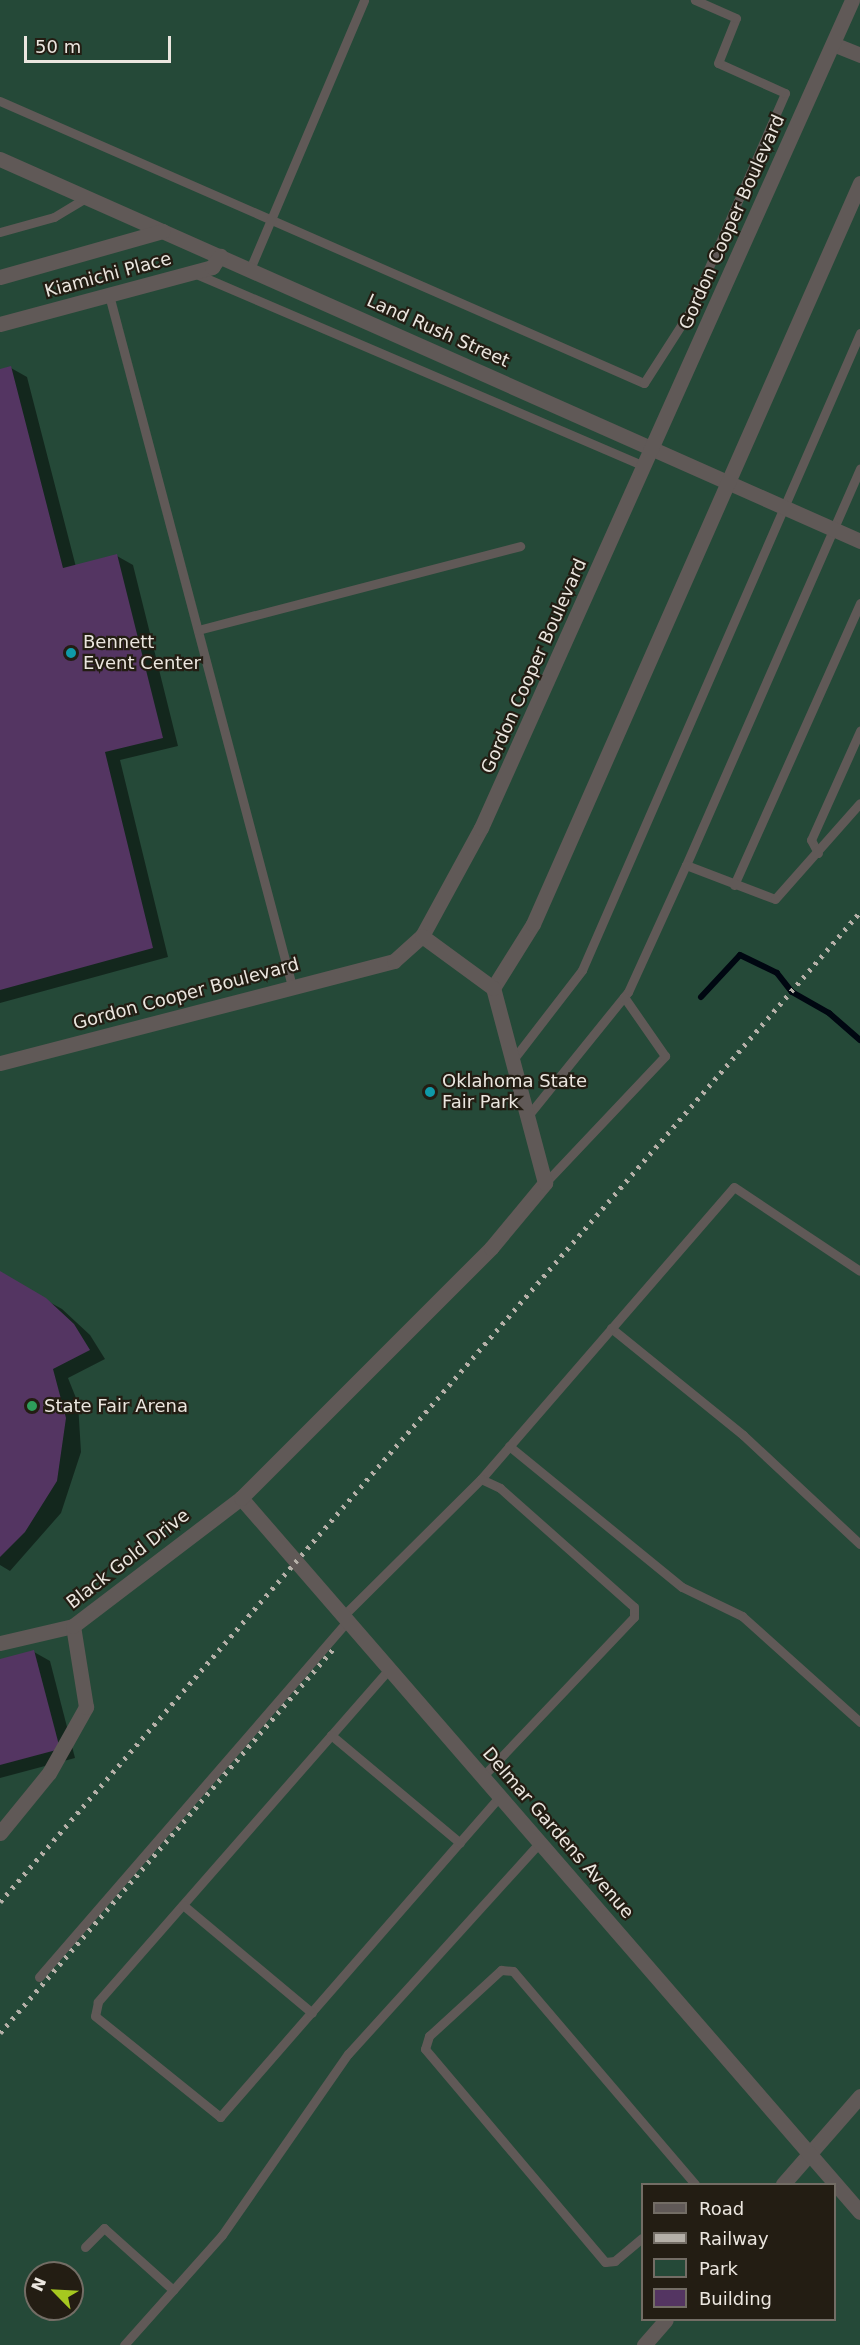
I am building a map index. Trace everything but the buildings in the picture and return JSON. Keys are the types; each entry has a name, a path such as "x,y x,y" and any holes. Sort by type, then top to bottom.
{"street":[{"name":"Gordon Cooper Boulevard","path":"0,1063 394,961 422,936 482,828 852,0"},
{"path":"832,44 860,55"},
{"name":"Land Rush Street","path":"0,159 653,449 783,510 860,541"},
{"path":"493,988 533,924 729,486 860,183"},
{"name":"Kiamichi Place","path":"0,278 163,231"},
{"name":"Kiamichi Place","path":"0,324 212,267 220,256"},
{"path":"241,1498 490,1248 545,1183 493,988 422,936"},
{"name":"Black Gold Drive","path":"0,1833 49,1773 86,1707 73,1626 241,1498"},
{"name":"Delmar Gardens Avenue","path":"241,1498 835,2183"},
{"path":"0,1643 73,1626"},
{"path":"784,2183 860,2096"},
{"name":"Delmar Gardens Avenue","path":"836,2184 860,2212"},
{"path":"644,2345 664,2321"}],"lane":[{"path":"250,270 364,0"},
{"path":"0,101 270,222 644,383 688,313 785,93 718,63 736,18 695,0"},
{"path":"0,232 54,217 87,197"},
{"path":"192,272 645,466"},
{"path":"109,295 292,986"},
{"path":"512,1061 582,970 860,333"},
{"path":"527,1117 624,997 686,865 860,468"},
{"path":"198,630 520,546"},
{"path":"734,885 860,603"},
{"path":"818,853 811,840 860,731"},
{"path":"686,865 775,899 860,803"},
{"path":"545,1183 665,1056 624,997"},
{"path":"39,1977 346,1617 481,1479 734,1187 860,1271"},
{"path":"611,1328 743,1435 860,1544"},
{"path":"509,1446 682,1587 742,1616 860,1722"},
{"path":"481,1479 500,1488 636,1612 532,1730 483,1776"},
{"path":"390,1668 98,2002 95,2016 211,2114 225,2113 500,1796"},
{"path":"331,1735 460,1844"},
{"path":"124,2345 173,2290 268,2174 348,2054 540,1842"},
{"path":"183,1905 312,2013"},
{"path":"641,2239 615,2261 605,2262 425,2049 429,2036 501,1970 513,1971 694,2183"},
{"path":"85,2247 104,2228 173,2290"}],"green space":[{"name":"Oklahoma State Fair Park","path":"0,0 860,0 860,2345 0,2345"}],"waterway":[{"path":"701,997 740,955 777,973 792,992 829,1013 860,1040"}],"railway":[{"path":"0,1902 860,912"},
{"path":"0,2033 335,1647"}],"place":[{"name":"Bennett Event Center","path":"71,653"},
{"name":"Oklahoma State Fair Park","path":"430,1092"},
{"name":"State Fair Arena","path":"32,1406"}]}
